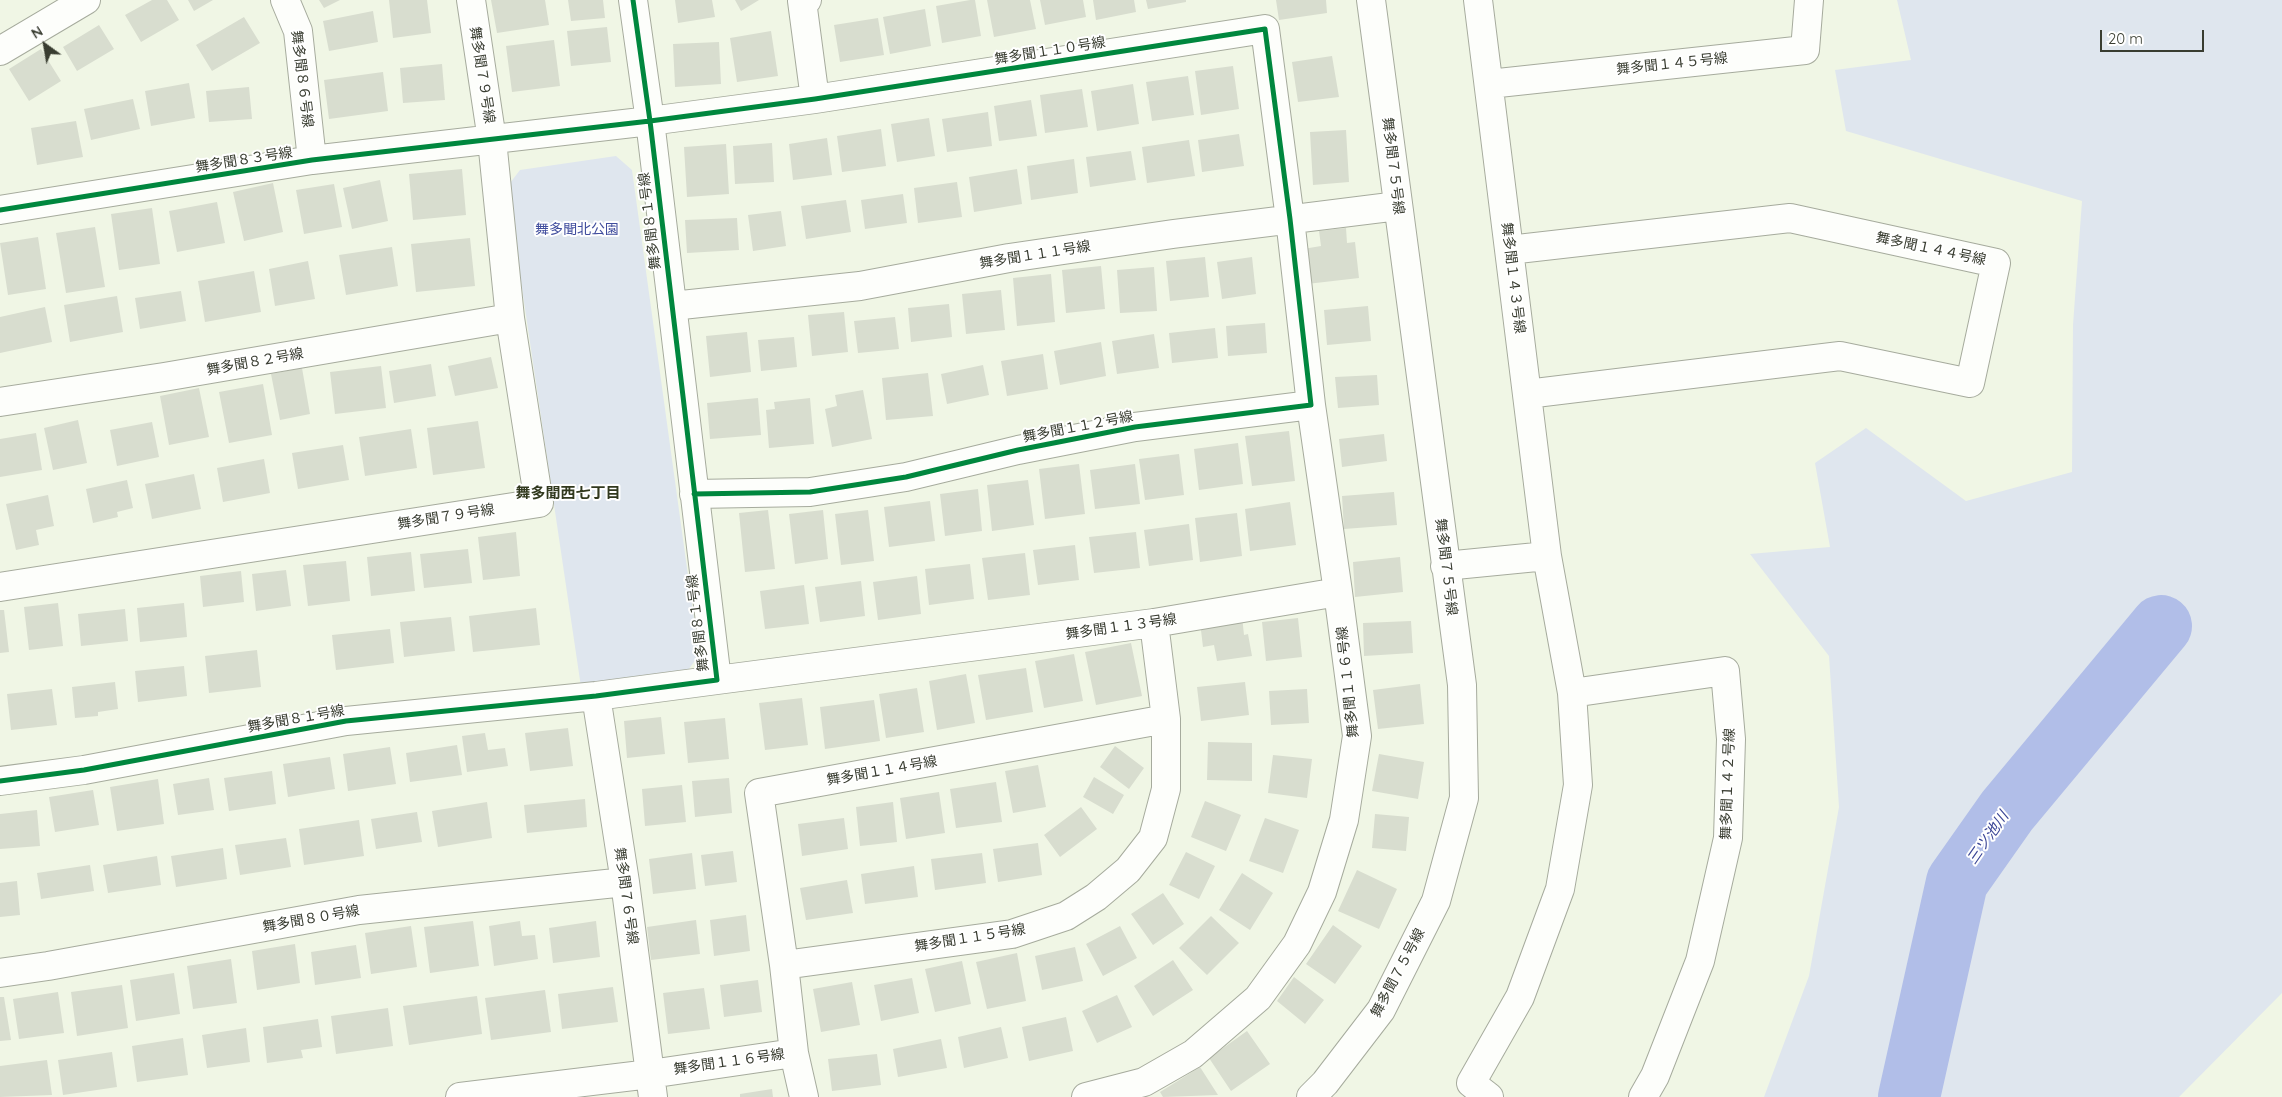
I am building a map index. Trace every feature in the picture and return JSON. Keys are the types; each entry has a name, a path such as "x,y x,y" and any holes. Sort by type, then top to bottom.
{"street":[{"path":"0,51 86,0"},
{"name":"舞多聞８６号線","path":"285,0 298,31 312,160"},
{"name":"舞多聞７９号線","path":"0,587 538,503 510,318 492,140 471,0"},
{"name":"舞多聞８１号線","path":"0,781 84,770 346,721 596,696 717,680 650,121 633,0"},
{"path":"806,0 802,1 815,99"},
{"name":"舞多聞７５号線","path":"1311,1097 1325,1084 1381,1010 1394,985 1436,901 1464,798 1462,685 1371,0"},
{"name":"舞多聞１４３号線","path":"1478,0 1547,556"},
{"name":"舞多聞１４５号線","path":"1489,84 1806,50 1809,0"},
{"name":"舞多聞１１０号線","path":"650,121 815,99 1265,29 1290,219"},
{"path":"492,140 650,121"},
{"name":"舞多聞８３号線","path":"0,210 312,160 492,140"},
{"name":"舞多聞１１１号線","path":"672,306 860,286 1010,258 1398,206"},
{"name":"舞多聞１４４号線","path":"1509,250 1790,218 1996,263 1970,383 1840,356 1527,394"},
{"path":"1290,219 1311,405 1338,592"},
{"name":"舞多聞８２号線","path":"0,402 164,377 510,318"},
{"name":"舞多聞１１２号線","path":"694,494 810,492 906,477 1018,450 1135,427 1311,405"},
{"path":"1445,566 1547,556 1572,693 1578,785 1560,889 1520,997 1472,1083 1489,1097"},
{"name":"舞多聞１１３号線","path":"717,680 1154,623 1338,592"},
{"name":"舞多聞１１６号線","path":"1086,1097 1144,1082 1193,1054 1258,998 1297,944 1322,892 1344,820 1357,736 1338,592"},
{"path":"1154,623 1166,719"},
{"name":"舞多聞１４２号線","path":"1572,693 1725,671 1731,739 1728,838 1700,961 1655,1076 1643,1097"},
{"name":"舞多聞７６号線","path":"596,696 625,882 651,1085"},
{"name":"舞多聞１１５号線","path":"784,965 1012,934 1066,916 1096,897 1128,870 1153,838 1166,789 1166,719"},
{"name":"舞多聞１１４号線","path":"794,1052 784,965 759,793 1166,719"},
{"name":"舞多聞８０号線","path":"0,972 48,966 359,910 625,882"},
{"name":"舞多聞１１６号線","path":"651,1085 794,1052 804,1097"},
{"path":"460,1097 651,1085"}],"green space":[{"path":"1897,0 2282,0 2282,993 2179,1097 1764,1097 1809,976 1839,807 1829,656 1750,554 1830,547 1815,463 1866,428 1966,501 2072,472 2073,325 2082,201 1846,131 1835,70 1911,60"},
{"name":"舞多聞北公園","path":"616,156 632,170 699,655 686,673 581,687 507,187 520,170"}],"building":[{"path":"152,0 167,0 179,20 141,42 125,15"},
{"path":"188,0 213,0 194,11"},
{"path":"319,0 340,0 324,8"},
{"path":"389,0 427,0 431,33 393,38"},
{"path":"491,0 545,0 549,25 497,33"},
{"path":"568,0 603,0 605,18 571,21"},
{"path":"675,0 712,0 715,17 678,23"},
{"path":"735,0 759,0 741,11"},
{"path":"975,0 981,36 942,43 936,6"},
{"path":"987,0 1030,0 1036,29 994,37"},
{"path":"1040,0 1083,0 1086,17 1045,25"},
{"path":"1093,0 1134,0 1136,12 1096,20"},
{"path":"1146,0 1186,0 1186,2 1148,9"},
{"path":"1276,0 1326,0 1327,13 1279,20"},
{"path":"925,9 931,46 890,54 883,17"},
{"path":"373,11 378,42 329,51 323,21"},
{"path":"244,17 260,43 212,71 196,45"},
{"path":"878,18 884,55 840,62 834,25"},
{"path":"99,25 114,49 77,71 63,47"},
{"path":"607,27 611,62 571,66 567,31"},
{"path":"771,31 778,76 737,82 730,38"},
{"path":"554,40 560,86 512,92 506,46"},
{"path":"719,42 721,84 675,87 673,44"},
{"path":"41,49 61,81 29,101 9,69"},
{"path":"1332,56 1339,97 1298,102 1292,62"},
{"path":"442,64 445,100 403,103 400,68"},
{"path":"1233,66 1239,109 1201,115 1195,71"},
{"path":"383,72 388,111 329,119 324,80"},
{"path":"1188,76 1194,115 1152,121 1146,82"},
{"path":"189,83 195,118 151,126 145,91"},
{"path":"1133,84 1139,124 1097,131 1091,91"},
{"path":"249,87 252,119 209,122 206,91"},
{"path":"1082,89 1088,127 1045,133 1040,95"},
{"path":"133,99 140,129 91,140 84,109"},
{"path":"1031,100 1037,136 999,141 994,106"},
{"path":"988,112 992,146 947,152 942,119"},
{"path":"929,118 935,156 897,162 891,124"},
{"path":"76,121 83,157 37,165 31,128"},
{"path":"881,129 886,166 842,172 837,136"},
{"path":"1346,130 1349,182 1313,185 1310,132"},
{"path":"1239,134 1244,166 1202,172 1198,140"},
{"path":"827,138 832,175 793,180 789,144"},
{"path":"1189,140 1195,176 1147,183 1142,147"},
{"path":"772,143 774,182 735,184 733,146"},
{"path":"726,144 729,194 687,197 684,147"},
{"path":"1131,151 1136,180 1090,187 1086,157"},
{"path":"1074,159 1078,193 1031,200 1027,166"},
{"path":"462,169 466,215 413,220 409,174"},
{"path":"1017,169 1022,204 974,212 969,177"},
{"path":"380,180 388,221 352,229 343,188"},
{"path":"957,182 962,217 918,223 914,188"},
{"path":"273,183 283,232 244,241 233,192"},
{"path":"334,184 342,227 304,234 296,190"},
{"path":"903,194 907,223 865,229 861,200"},
{"path":"846,200 851,232 806,239 801,206"},
{"path":"217,202 225,243 177,252 169,211"},
{"path":"152,208 160,264 119,270 111,214"},
{"path":"781,211 786,246 753,251 748,215"},
{"path":"737,218 739,250 687,253 685,220"},
{"path":"95,227 105,287 66,293 56,233"},
{"path":"1346,228 1347,243 1355,242 1359,278 1307,284 1303,249 1321,246 1319,231"},
{"path":"38,237 46,289 8,295 0,243"},
{"path":"470,238 475,286 416,292 411,244"},
{"path":"392,247 398,286 346,295 339,255"},
{"path":"1205,257 1209,297 1170,301 1166,261"},
{"path":"1252,257 1256,294 1222,299 1217,262"},
{"path":"308,261 315,299 275,306 269,269"},
{"path":"1101,266 1105,309 1066,313 1062,270"},
{"path":"1154,267 1157,311 1120,313 1117,270"},
{"path":"254,271 261,312 205,322 198,281"},
{"path":"1051,274 1055,322 1017,326 1013,278"},
{"path":"1001,290 1005,330 966,334 962,294"},
{"path":"181,291 186,321 140,329 135,298"},
{"path":"117,296 123,332 70,342 64,305"},
{"path":"949,304 952,337 911,342 908,308"},
{"path":"1368,306 1371,341 1327,345 1324,310"},
{"path":"45,307 52,342 0,353 0,317"},
{"path":"844,312 848,352 812,356 808,315"},
{"path":"895,317 899,349 858,353 854,321"},
{"path":"1265,323 1267,353 1228,356 1226,326"},
{"path":"1215,328 1218,358 1172,363 1169,333"},
{"path":"747,332 751,372 710,377 706,336"},
{"path":"1154,334 1159,368 1117,374 1112,341"},
{"path":"794,337 797,367 761,371 758,340"},
{"path":"1101,342 1106,376 1060,385 1054,351"},
{"path":"1043,354 1048,389 1007,396 1001,361"},
{"path":"491,357 498,388 455,396 448,366"},
{"path":"431,364 436,396 394,403 389,371"},
{"path":"983,365 989,395 947,404 941,374"},
{"path":"381,366 386,408 335,414 330,372"},
{"path":"302,368 310,414 280,420 271,374"},
{"path":"928,373 933,416 886,420 882,378"},
{"path":"1377,375 1379,405 1338,408 1335,377"},
{"path":"263,384 272,435 229,443 219,392"},
{"path":"199,388 209,437 169,445 160,396"},
{"path":"863,390 872,439 832,447 825,409 837,406 835,395"},
{"path":"758,398 761,435 710,439 707,403"},
{"path":"810,398 814,444 769,448 766,410 775,409 774,402"},
{"path":"78,420 87,463 53,470 44,428"},
{"path":"478,421 485,468 433,475 427,428"},
{"path":"152,422 159,457 117,466 110,430"},
{"path":"411,429 417,468 365,476 359,437"},
{"path":"1289,431 1295,481 1252,486 1245,436"},
{"path":"36,433 42,470 0,477 0,439"},
{"path":"1384,434 1387,461 1342,467 1339,439"},
{"path":"1238,443 1243,484 1199,490 1194,449"},
{"path":"343,445 349,480 298,489 292,453"},
{"path":"1179,454 1184,495 1145,500 1139,459"},
{"path":"264,459 270,493 223,502 217,468"},
{"path":"1079,464 1085,514 1045,519 1039,469"},
{"path":"1135,464 1140,504 1095,509 1090,470"},
{"path":"194,474 201,509 152,519 145,484"},
{"path":"127,480 133,508 117,512 118,517 93,523 86,489"},
{"path":"1028,480 1034,525 992,531 987,485"},
{"path":"978,489 982,531 945,536 940,494"},
{"path":"1394,492 1397,525 1344,529 1342,496"},
{"path":"48,495 54,526 36,530 39,545 16,550 6,504"},
{"path":"930,501 935,541 889,547 884,507"},
{"path":"1290,502 1296,545 1250,551 1245,509"},
{"path":"768,510 775,569 745,572 739,513"},
{"path":"823,510 828,559 795,564 789,514"},
{"path":"868,510 874,561 841,565 835,514"},
{"path":"1237,513 1242,556 1200,562 1195,518"},
{"path":"1189,524 1193,560 1149,566 1144,530"},
{"path":"516,532 520,576 483,580 478,537"},
{"path":"1136,532 1140,568 1094,573 1089,537"},
{"path":"1075,545 1079,580 1038,585 1033,550"},
{"path":"468,549 472,583 424,588 420,554"},
{"path":"411,552 415,591 371,596 367,557"},
{"path":"1025,553 1030,595 988,600 982,558"},
{"path":"1400,557 1403,592 1355,597 1353,562"},
{"path":"346,561 350,601 308,606 303,565"},
{"path":"970,564 974,599 929,605 925,569"},
{"path":"286,570 291,606 256,611 252,574"},
{"path":"241,571 244,602 203,607 200,576"},
{"path":"917,576 921,614 878,620 873,582"},
{"path":"861,581 865,616 820,622 815,587"},
{"path":"804,585 809,624 765,629 760,591"},
{"path":"58,603 63,646 29,650 24,607"},
{"path":"184,603 187,637 140,642 137,608"},
{"path":"536,608 540,645 473,652 469,616"},
{"path":"125,609 128,641 81,646 78,614"},
{"path":"0,610 4,610 9,652 0,653"},
{"path":"1242,616 1244,635 1248,634 1252,656 1217,661 1214,645 1203,647 1200,622"},
{"path":"451,617 455,651 404,657 400,622"},
{"path":"1298,618 1302,657 1266,661 1262,622"},
{"path":"1411,621 1413,653 1364,656 1363,623"},
{"path":"390,629 394,663 336,670 332,635"},
{"path":"1131,643 1142,696 1096,705 1085,652"},
{"path":"257,650 261,687 209,693 205,656"},
{"path":"1074,654 1083,701 1044,708 1035,661"},
{"path":"184,666 187,696 138,702 135,671"},
{"path":"1026,668 1033,712 986,720 978,675"},
{"path":"966,674 975,723 937,730 929,681"},
{"path":"115,682 118,709 98,712 98,716 75,718 72,687"},
{"path":"1245,682 1249,715 1201,721 1197,687"},
{"path":"1420,684 1424,724 1378,729 1373,690"},
{"path":"917,688 924,732 886,738 879,694"},
{"path":"52,689 57,725 11,730 7,694"},
{"path":"1307,689 1309,723 1271,725 1269,691"},
{"path":"802,698 808,745 765,750 759,703"},
{"path":"874,700 880,741 825,749 820,707"},
{"path":"661,717 665,754 627,758 624,721"},
{"path":"725,718 729,759 688,763 684,722"},
{"path":"568,728 573,766 530,771 525,733"},
{"path":"485,733 488,750 505,748 508,766 467,772 462,736"},
{"path":"1208,742 1252,743 1252,781 1207,780"},
{"path":"457,745 462,775 410,782 406,753"},
{"path":"1115,746 1144,768 1129,789 1100,767"},
{"path":"390,747 396,784 348,791 343,754"},
{"path":"1379,754 1424,762 1418,799 1372,791"},
{"path":"1273,755 1312,759 1307,798 1268,793"},
{"path":"330,757 335,789 288,797 283,764"},
{"path":"1038,765 1046,807 1013,813 1005,771"},
{"path":"272,771 276,804 229,811 224,778"},
{"path":"1094,777 1124,795 1113,814 1083,797"},
{"path":"209,778 214,810 178,815 173,784"},
{"path":"729,778 732,813 695,817 692,781"},
{"path":"158,779 164,824 117,831 110,787"},
{"path":"996,782 1002,822 956,828 950,789"},
{"path":"682,785 686,822 645,826 642,789"},
{"path":"93,790 99,825 55,832 49,797"},
{"path":"939,792 945,833 906,839 900,798"},
{"path":"585,799 587,827 527,833 524,805"},
{"path":"1205,801 1241,815 1226,851 1191,837"},
{"path":"487,802 492,838 438,847 432,811"},
{"path":"893,802 897,842 860,846 856,807"},
{"path":"1081,807 1097,829 1060,857 1044,835"},
{"path":"37,810 40,846 0,849 0,814"},
{"path":"417,812 422,842 376,849 371,819"},
{"path":"1375,814 1409,817 1406,851 1372,848"},
{"path":"844,818 848,849 802,856 798,824"},
{"path":"1265,818 1299,830 1283,873 1249,861"},
{"path":"359,820 364,856 304,865 299,829"},
{"path":"286,838 291,867 240,875 235,845"},
{"path":"1038,843 1042,875 998,882 993,849"},
{"path":"223,848 227,879 176,887 171,856"},
{"path":"733,851 737,882 705,886 701,855"},
{"path":"1186,852 1215,866 1199,899 1169,885"},
{"path":"692,853 696,889 653,894 649,859"},
{"path":"982,853 986,883 935,890 931,859"},
{"path":"157,856 161,885 108,893 103,865"},
{"path":"90,865 94,891 41,899 37,873"},
{"path":"914,866 918,897 865,904 861,874"},
{"path":"1357,870 1397,889 1379,929 1338,911"},
{"path":"1242,873 1273,893 1250,930 1219,910"},
{"path":"847,880 853,913 806,920 800,888"},
{"path":"17,881 20,915 0,917 0,883"},
{"path":"1163,893 1184,924 1153,945 1131,914"},
{"path":"746,915 750,951 714,956 710,920"},
{"path":"1211,916 1239,943 1207,975 1179,948"},
{"path":"696,920 700,954 651,960 647,927"},
{"path":"473,921 479,966 430,973 424,927"},
{"path":"520,921 522,936 535,935 538,959 494,966 489,926"},
{"path":"596,921 600,957 553,963 549,928"},
{"path":"1333,925 1362,946 1335,984 1306,964"},
{"path":"411,926 417,967 371,974 365,933"},
{"path":"1120,926 1137,958 1103,976 1086,944"},
{"path":"295,944 300,983 257,990 252,951"},
{"path":"356,945 361,978 315,985 311,952"},
{"path":"1075,947 1083,981 1042,990 1035,956"},
{"path":"1017,953 1026,1001 987,1009 976,962"},
{"path":"231,959 237,1003 193,1009 187,966"},
{"path":"1173,960 1193,990 1153,1016 1134,986"},
{"path":"962,961 971,1004 935,1012 925,969"},
{"path":"174,973 180,1014 136,1021 130,980"},
{"path":"1294,977 1324,1000 1305,1024 1277,1001"},
{"path":"912,978 919,1013 881,1021 874,985"},
{"path":"758,980 762,1012 724,1017 720,985"},
{"path":"852,982 860,1025 821,1032 813,989"},
{"path":"122,985 128,1028 77,1036 71,992"},
{"path":"613,987 618,1022 562,1029 558,994"},
{"path":"704,988 710,1029 668,1034 663,993"},
{"path":"545,990 551,1032 491,1040 485,998"},
{"path":"58,992 64,1033 19,1039 13,999"},
{"path":"1117,995 1132,1027 1097,1043 1082,1011"},
{"path":"477,996 482,1034 409,1045 403,1006"},
{"path":"0,997 4,997 11,1040 0,1041"},
{"path":"388,1008 393,1046 336,1054 331,1016"},
{"path":"1066,1017 1073,1051 1029,1061 1022,1027"},
{"path":"318,1019 322,1047 301,1050 303,1058 267,1063 263,1027"},
{"path":"1001,1027 1008,1058 964,1068 958,1037"},
{"path":"246,1028 250,1062 207,1068 202,1035"},
{"path":"1247,1031 1270,1064 1231,1091 1209,1058"},
{"path":"183,1038 188,1075 137,1082 132,1046"},
{"path":"941,1039 947,1068 898,1077 893,1049"},
{"path":"112,1052 117,1087 63,1095 58,1060"},
{"path":"877,1054 881,1085 832,1091 828,1059"},
{"path":"47,1060 52,1095 0,1097 0,1066"},
{"path":"1200,1067 1218,1095 1163,1097 1160,1092"},
{"path":"772,1089 773,1097 740,1097 740,1094"}],"waterway":[{"name":"三ツ池川","path":"1909,1097 1957,882 2007,811 2161,626"}],"cycle path":[{"path":"633,0 650,121 815,99 1265,29 1290,219 1311,405 1135,427 1018,450 906,477 810,492 694,494"},
{"path":"0,210 312,160 650,121 717,680 596,696 346,721 84,770 0,781"}],"district":[{"name":"舞多聞西七丁目","path":"568,493"}]}
